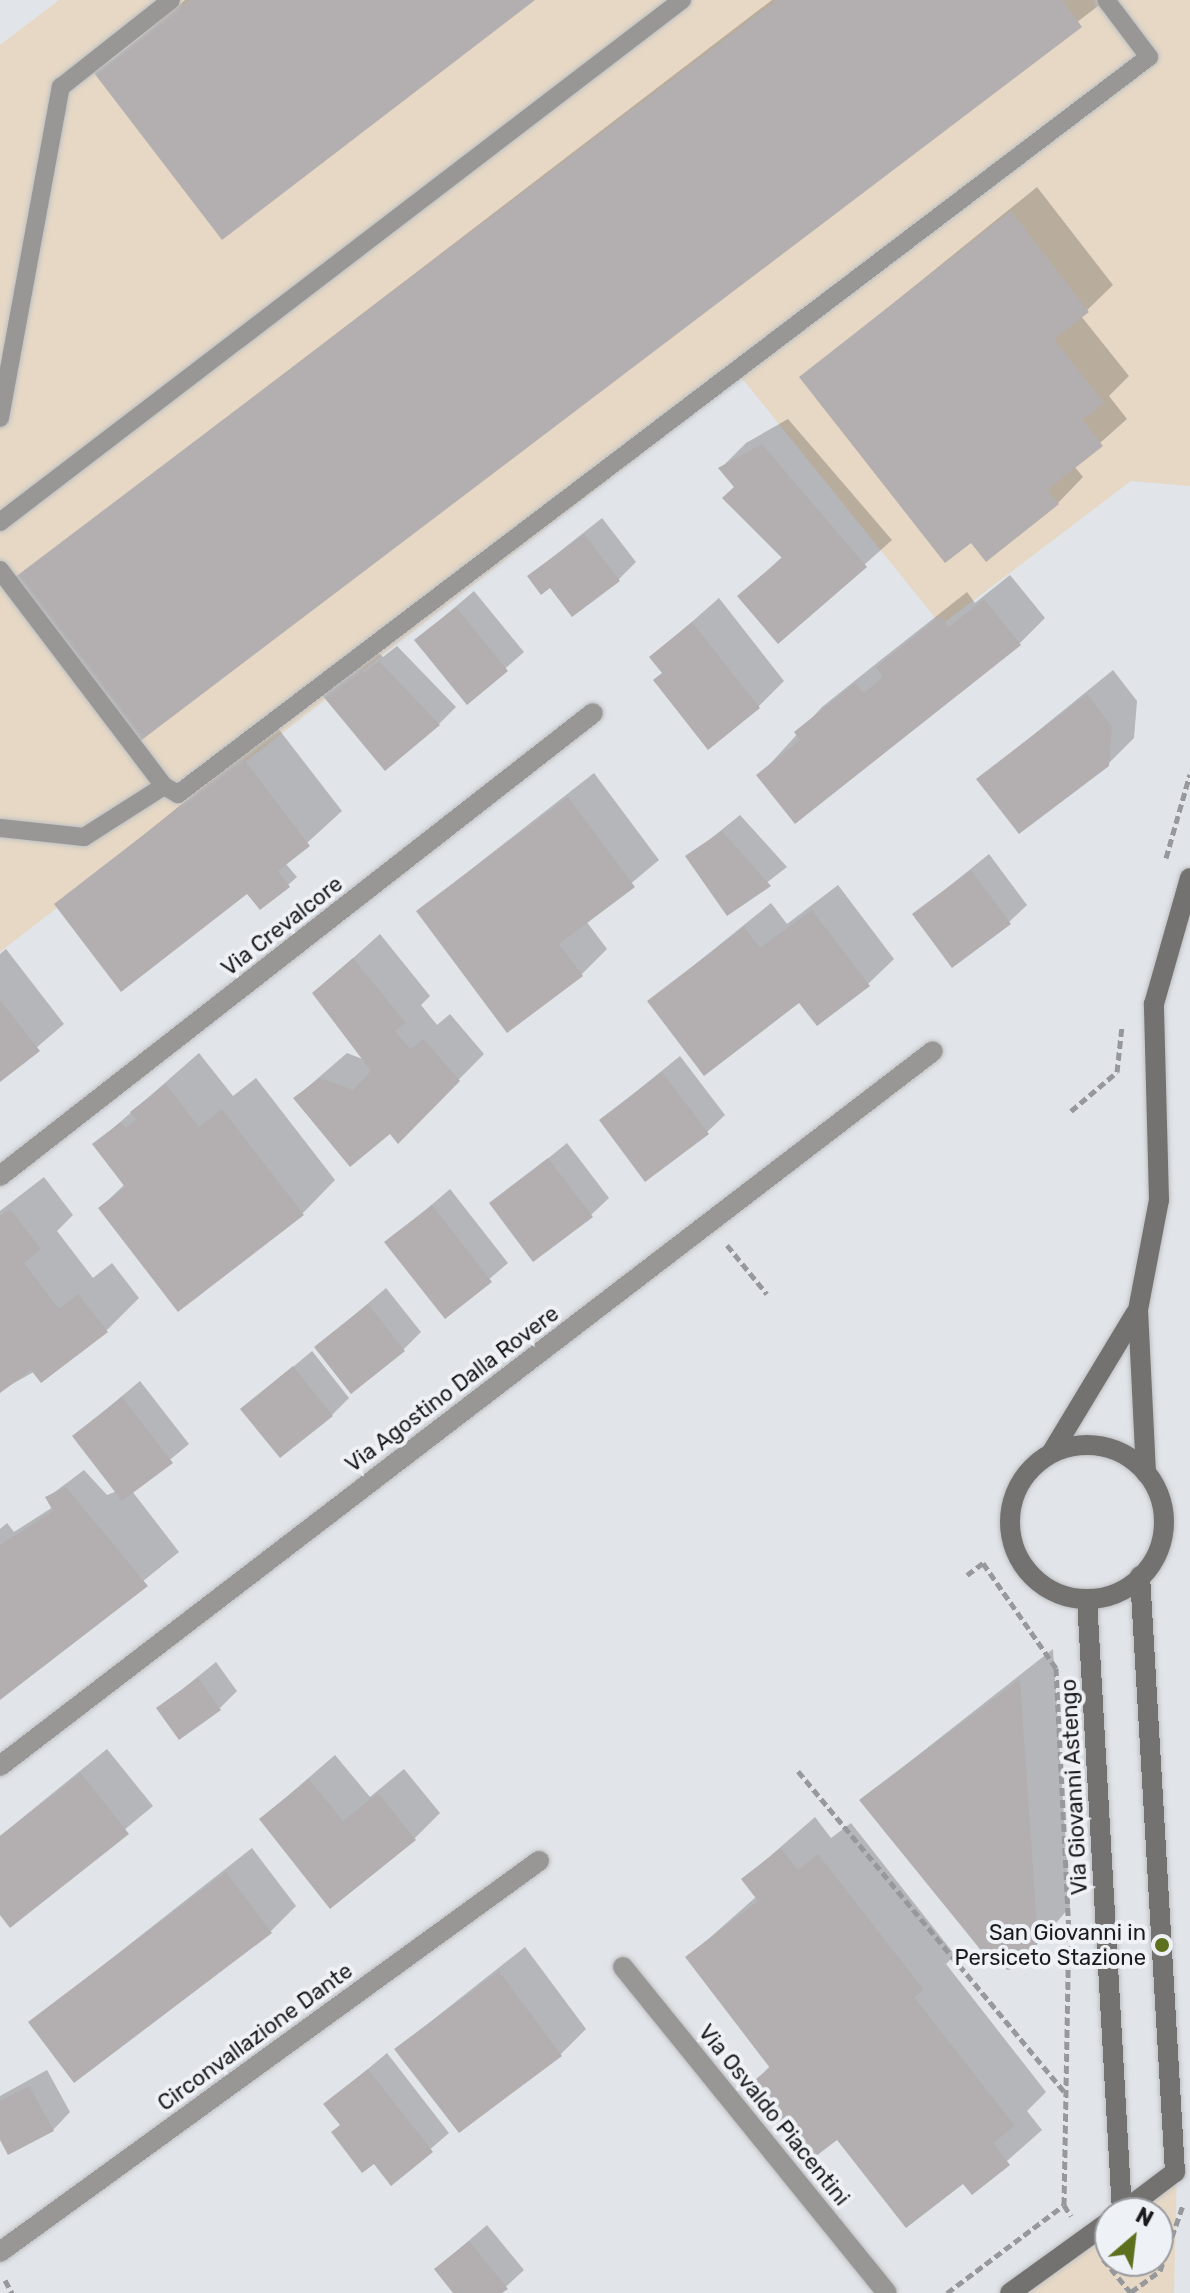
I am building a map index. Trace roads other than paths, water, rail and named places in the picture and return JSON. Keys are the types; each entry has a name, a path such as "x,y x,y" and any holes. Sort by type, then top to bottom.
{"street":[{"name":"Via Crevalcore","path":"0,1176 593,713"},
{"path":"1138,1310 1052,1452 1025,1474 1009,1527 1018,1558 1046,1589 1087,1599 1129,1588 1140,1576 1164,1535 1164,1507 1146,1473 1138,1310 1159,1200 1154,1004 1190,878"},
{"name":"Via Agostino Dalla Rovere","path":"0,1766 933,1051"},
{"path":"1052,1452 1084,1444 1112,1449 1146,1473"},
{"path":"1140,1576 1175,2172 1143,2197"},
{"name":"Via Giovanni Astengo","path":"1087,1599 1121,2197"},
{"name":"Circonvallazione Dante","path":"0,2252 539,1861"},
{"name":"Via Osvaldo Piacentini","path":"623,1967 887,2293"},
{"path":"1010,2293 1094,2232"}],"lane":[{"path":"0,418 61,87 171,0"},
{"path":"0,522 682,0"},
{"path":"0,570 164,786 178,794 1149,57 1106,0"},
{"path":"0,828 84,837 164,786"}],"place":[{"name":"San Giovanni in Persiceto Stazione","path":"1162,1945"}]}
